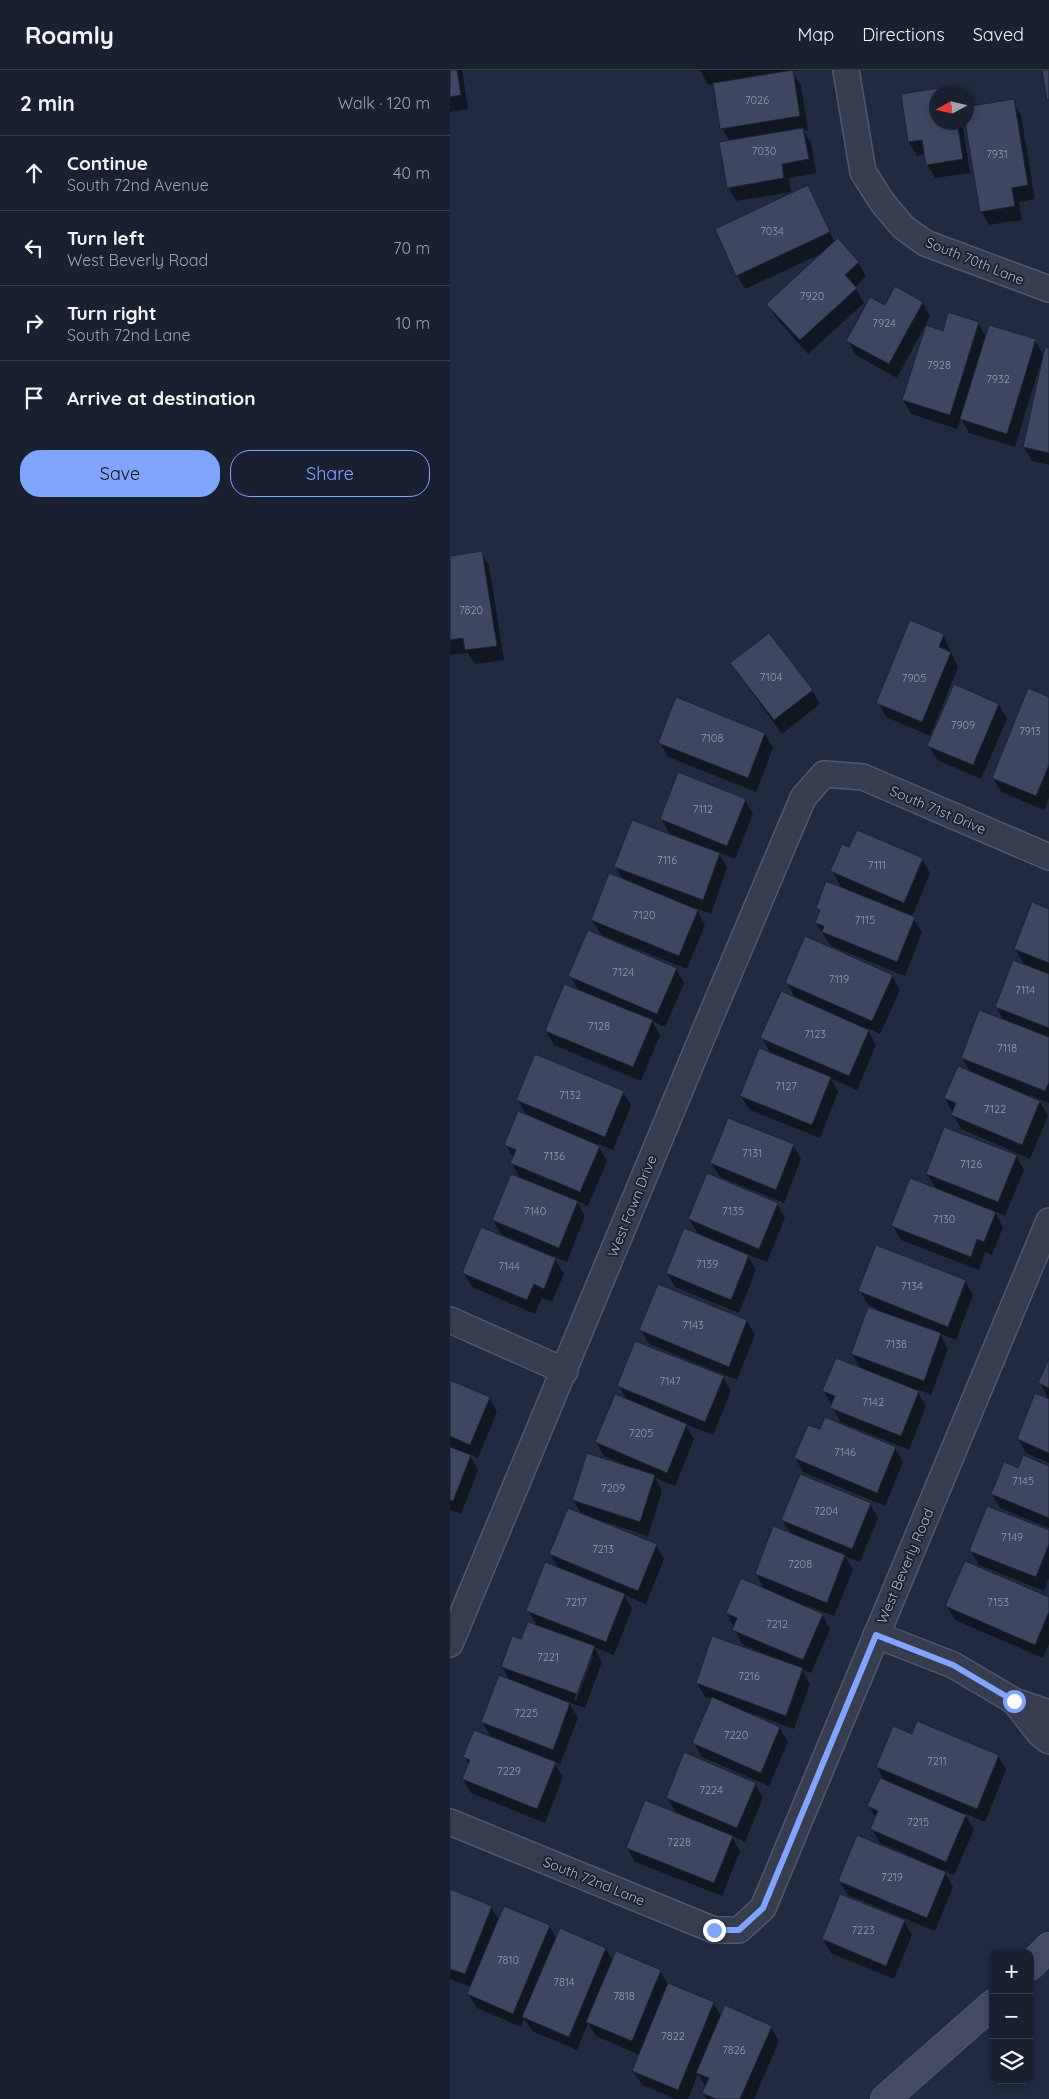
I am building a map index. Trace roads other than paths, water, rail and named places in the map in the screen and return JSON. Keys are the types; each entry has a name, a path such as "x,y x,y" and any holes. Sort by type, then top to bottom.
{"street":[{"name":"South 70th Lane","path":"846,70 863,172 882,202 903,227 925,243 1049,289"},
{"name":"South 71st Drive","path":"824,774 863,777 1049,857"},
{"name":"West Fawn Drive","path":"450,1644 565,1371 675,1098 803,798 824,774"},
{"name":"West Beverly Road","path":"739,1930 763,1908 1049,1221"},
{"path":"450,1320 565,1371"},
{"path":"876,1635 953,1665 1014,1701 1049,1713"},
{"path":"1014,1701 1039,1733 1049,1741"},
{"name":"South 72nd Lane","path":"450,1822 714,1930 739,1930"},
{"path":"885,2099 989,2008"}]}
